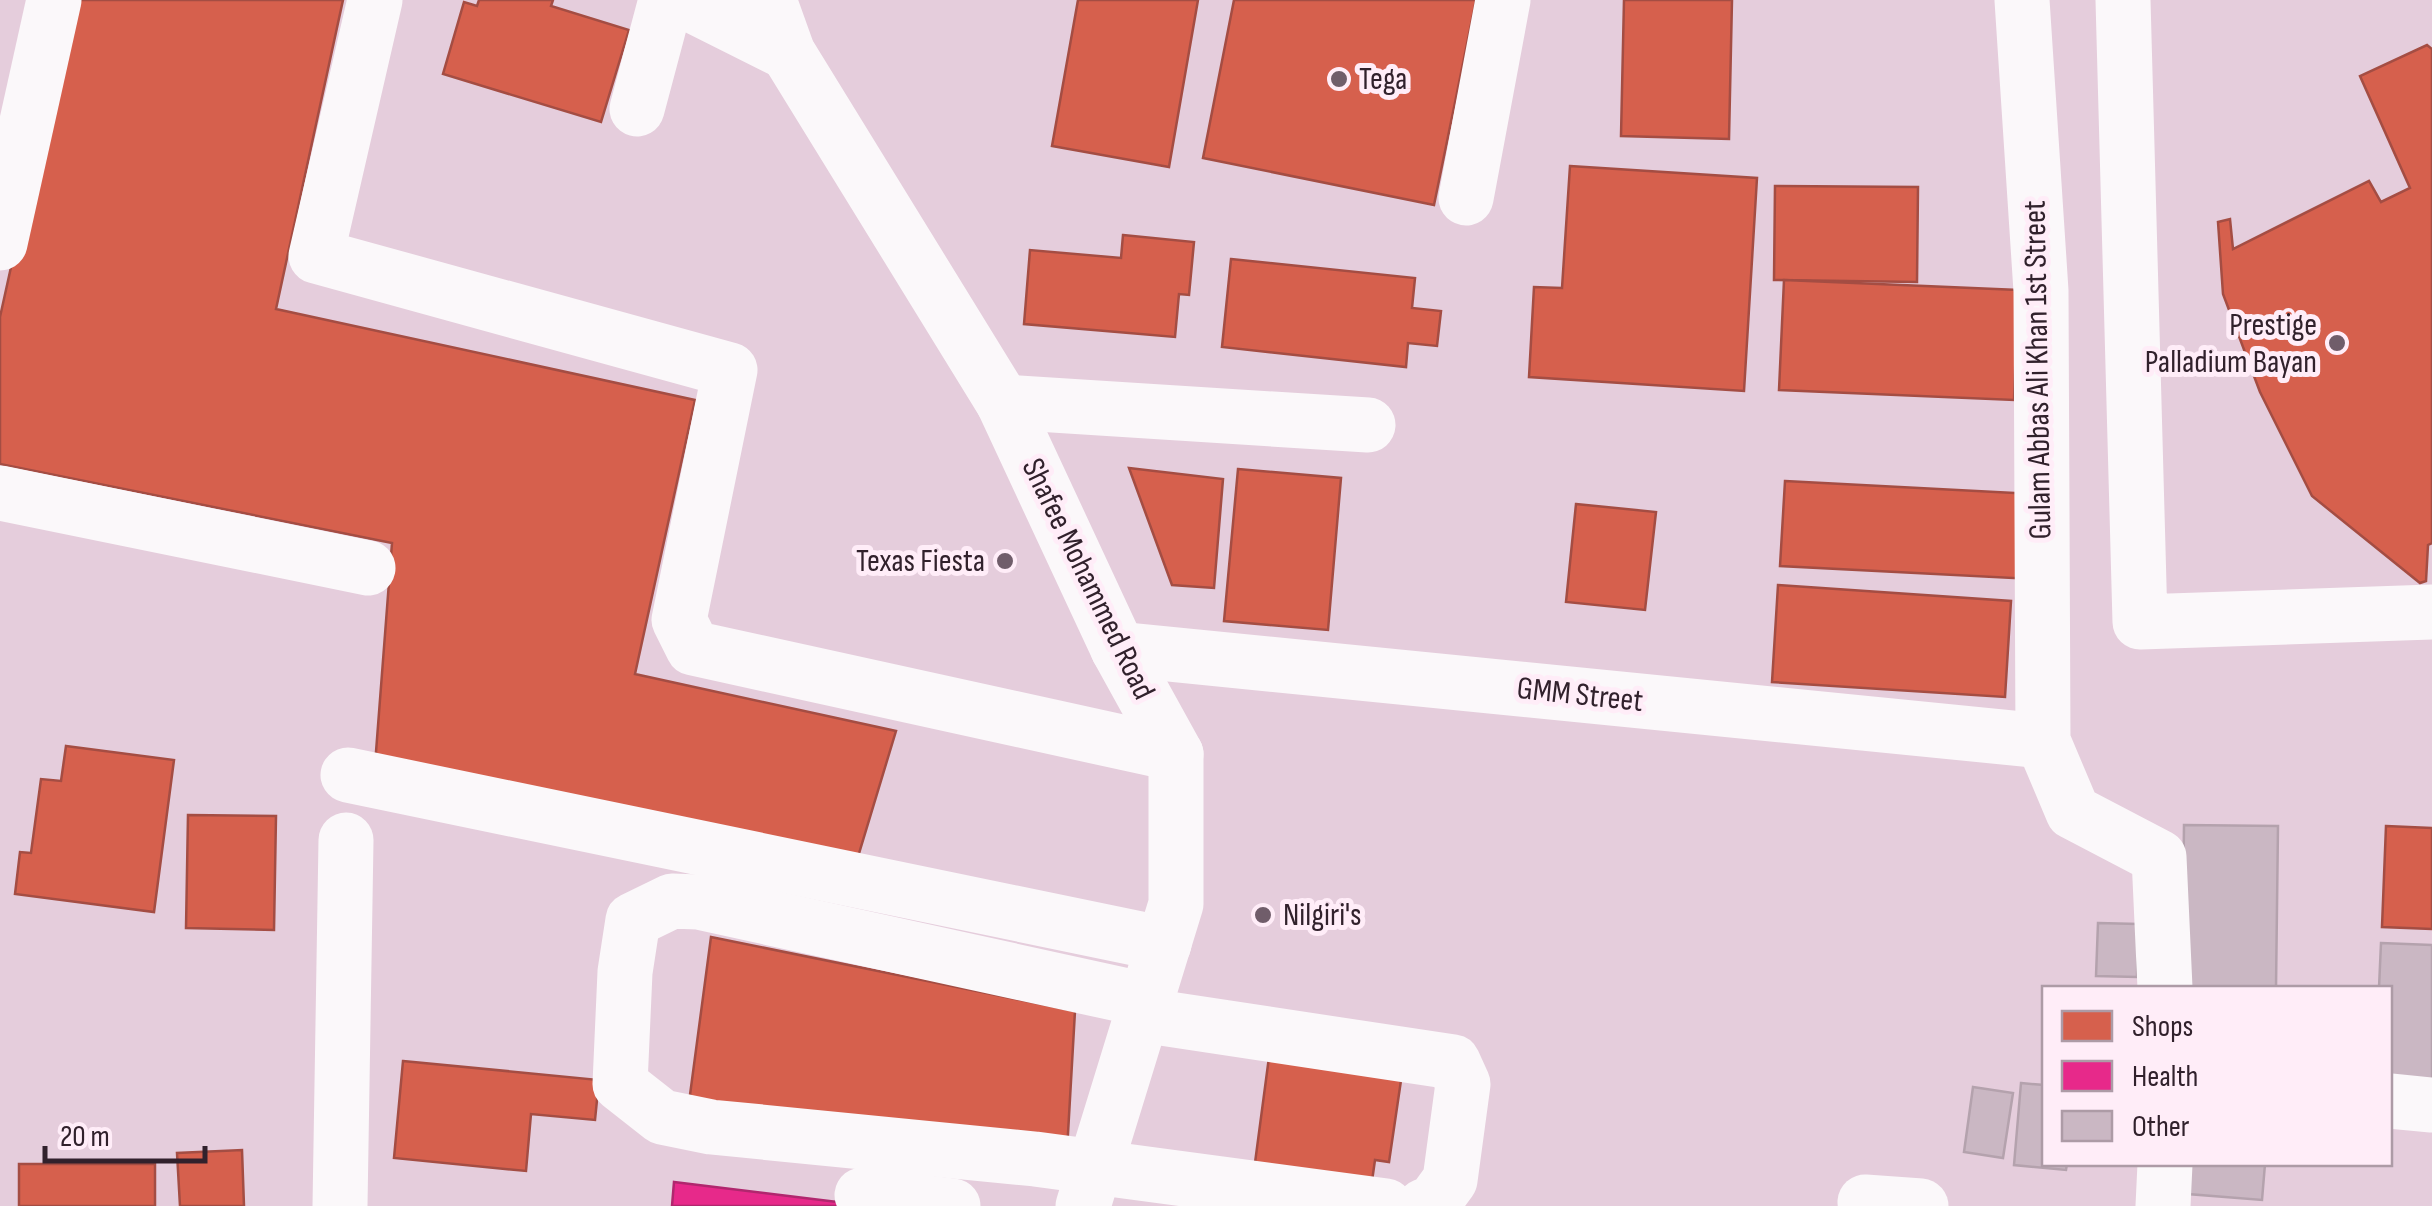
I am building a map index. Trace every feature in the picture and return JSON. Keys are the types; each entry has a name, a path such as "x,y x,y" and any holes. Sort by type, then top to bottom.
{"street":[{"path":"0,243 54,0"},
{"path":"376,0 316,256 730,370 679,620 693,648 1176,754"},
{"path":"373,116 412,0"},
{"path":"637,109 666,0"},
{"path":"682,0 788,53"},
{"name":"Shafee Mohammed Road","path":"769,0 788,53 1003,402 1118,649 1176,754 1176,904 1089,1186"},
{"path":"1466,198 1503,0"},
{"name":"Gulam Abbas Ali Khan 1st Street","path":"2022,0 2041,290 2042,741"},
{"path":"2124,0 2140,622 2432,612"},
{"path":"1003,402 1368,425"},
{"path":"0,493 368,568"},
{"name":"GMM Street","path":"1118,649 2042,741"},
{"path":"2042,741 2072,812 2159,857 2165,986"},
{"path":"348,776 1164,944"},
{"path":"340,1206 346,840"},
{"path":"1386,1206 1089,1186 662,1117 620,1084 625,972 633,920 672,902 698,902 1144,1008 1453,1062 1464,1084 1450,1180 1434,1202 1424,1206"},
{"path":"2392,1101 2432,1105"},
{"path":"2163,1206 2166,1166"},
{"path":"862,1195 953,1206"},
{"path":"1864,1202 1921,1206"}],"building: Shops":[{"path":"70,0 343,0 276,309 695,400 635,674 896,731 857,860 375,765 392,543 0,464 0,317"},
{"path":"479,0 553,0 551,6 629,30 601,122 443,74 464,2 477,6"},
{"path":"1078,0 1198,0 1169,167 1052,146"},
{"name":"Tega","path":"1234,0 1476,0 1434,205 1203,158"},
{"path":"1624,0 1732,0 1729,139 1621,136"},
{"name":"Prestige Palladium Bayan","path":"2427,45 2432,49 2432,543 2428,545 2426,581 2420,583 2312,496 2260,392 2223,294 2218,222 2230,219 2233,249 2369,181 2381,202 2410,188 2360,76"},
{"path":"1570,166 1757,178 1744,391 1529,377 1534,287 1562,288"},
{"path":"1775,186 1918,187 1917,282 1774,280"},
{"path":"1123,235 1194,242 1189,295 1179,294 1175,337 1024,324 1030,250 1121,258"},
{"path":"1231,259 1415,278 1412,308 1441,311 1437,346 1408,343 1406,367 1222,347"},
{"path":"1784,280 2018,290 2014,400 1779,390"},
{"path":"1129,468 1223,479 1214,588 1172,585"},
{"path":"1238,469 1341,478 1328,630 1224,621"},
{"path":"1785,481 2036,494 2032,579 1780,566"},
{"path":"1576,504 1656,512 1645,610 1566,602"},
{"path":"1778,585 2011,601 2005,697 1772,682"},
{"path":"66,746 174,760 154,912 15,894 20,852 31,853 41,779 61,781"},
{"path":"188,815 276,816 274,930 186,928"},
{"path":"2386,826 2432,828 2432,929 2382,927"},
{"path":"711,937 1075,1011 1067,1151 688,1110"},
{"path":"1271,1042 1404,1060 1389,1162 1375,1160 1370,1195 1253,1178"},
{"path":"403,1061 599,1080 595,1120 531,1114 526,1171 394,1158"},
{"path":"242,1150 244,1206 180,1206 177,1153"},
{"path":"19,1164 155,1164 155,1206 19,1206"}],"building: Health":[{"path":"674,1182 870,1206 672,1206"}],"building: Other":[{"path":"2184,825 2278,826 2276,986 2182,986"},
{"path":"2098,923 2138,924 2137,977 2096,976"},
{"path":"2381,943 2432,945 2432,1092 2392,1091 2392,986 2379,986"},
{"path":"2021,1083 2042,1085 2042,1166 2067,1166 2066,1170 2014,1165"},
{"path":"1973,1087 2013,1093 2003,1158 1964,1152"},
{"path":"2190,1166 2265,1166 2262,1200 2188,1194"}],"place":[{"name":"Tega","path":"1339,79"},
{"name":"Prestige Palladium Bayan","path":"2337,343"},
{"name":"Texas Fiesta","path":"1005,561"},
{"name":"Nilgiri's","path":"1263,915"}]}
